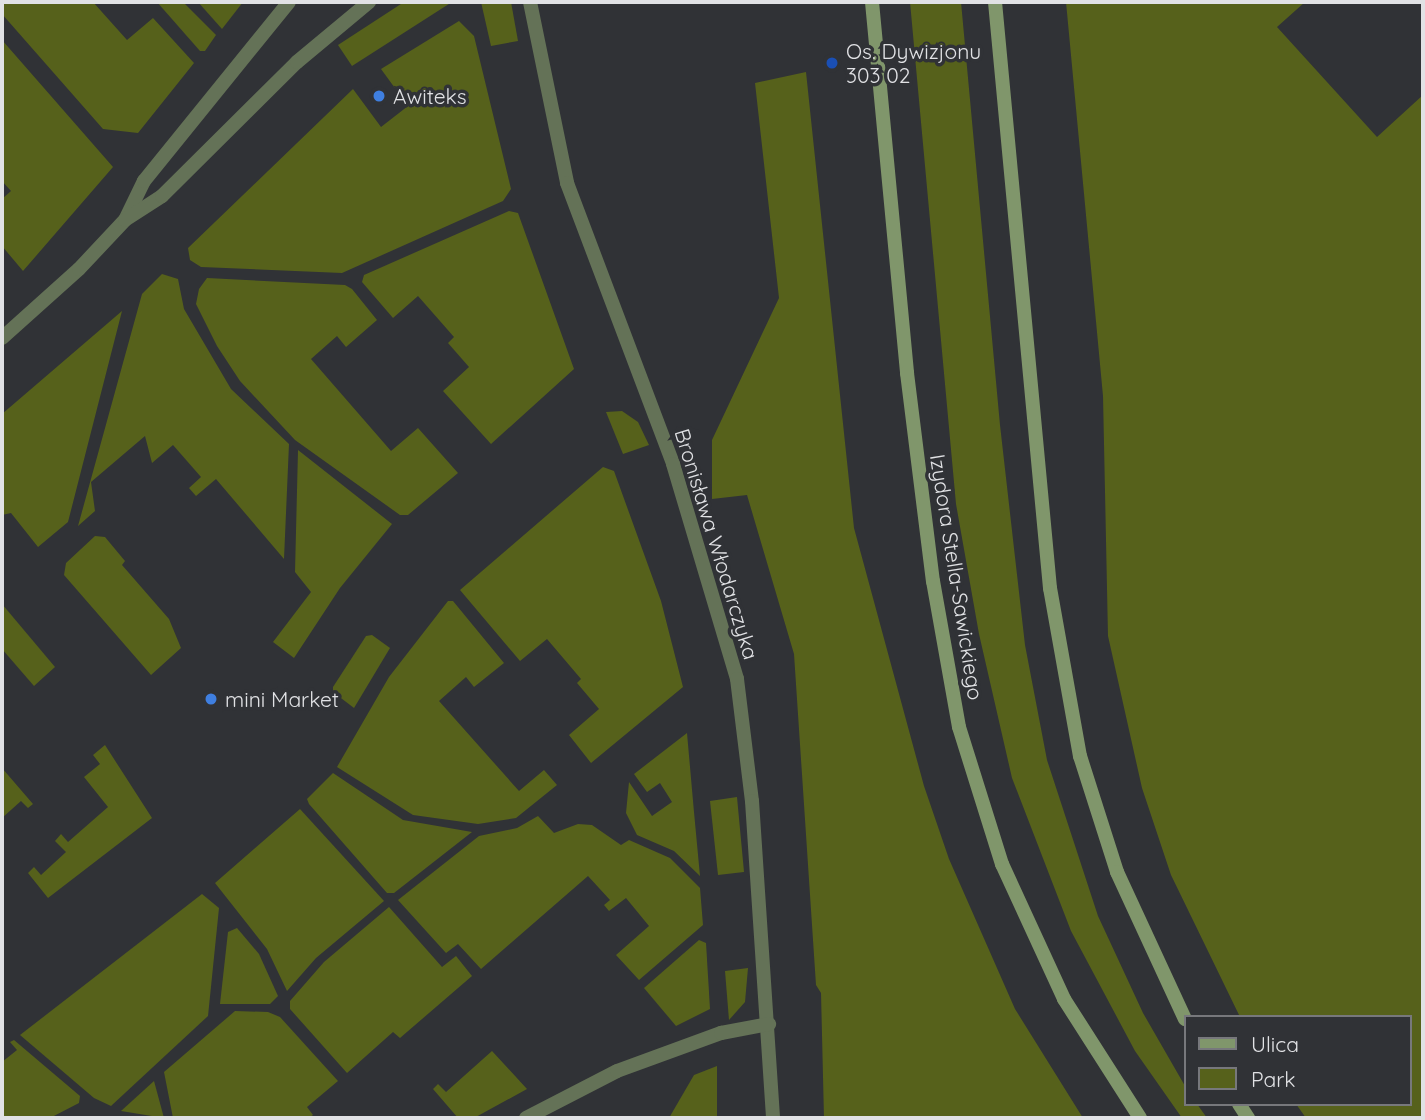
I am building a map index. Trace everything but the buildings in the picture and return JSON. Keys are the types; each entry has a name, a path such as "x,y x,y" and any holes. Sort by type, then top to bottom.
{"main road":[{"name":"Izydora Stella-Sawickiego","path":"872,2 907,373 933,581 959,727 1002,864 1058,986 1116,1085 1140,1118"},
{"path":"995,2 1050,588 1078,743 1117,872 1184,1017"}],"street":[{"path":"125,220 144,181 289,2"},
{"path":"2,338 79,269 125,220 162,196 297,62 369,2"},
{"name":"Bronisława Włodarczyka","path":"530,2 567,183 673,464 737,679 752,801 769,1024 773,1118"},
{"path":"526,1118 617,1071 721,1033 769,1024"}],"green space":[{"path":"2,2 93,2 127,40 153,18 194,63 138,133 103,129 2,14"},
{"path":"157,2 183,2 216,35 205,51 200,51"},
{"path":"198,2 243,2 222,29"},
{"path":"404,2 452,2 352,66 338,45"},
{"path":"481,2 511,2 518,41 491,46"},
{"path":"910,2 961,2 1000,425 1025,645 1047,760 1098,916 1143,1013 1184,1084 1184,1106 1198,1106 1207,1118 1182,1118 1135,1051 1071,931 1012,778 979,634 956,504"},
{"path":"1066,2 1305,2 1277,27 1377,137 1423,95 1423,1118 1306,1118 1297,1106 1411,1106 1411,1015 1239,1015 1171,875 1142,788 1108,636 1103,396"},
{"path":"459,21 474,36 511,189 503,201 342,273 201,267 190,260 188,248 353,89 381,127 408,106 381,69"},
{"path":"2,40 113,167 23,271 2,246 2,199 11,191 2,181"},
{"path":"806,72 854,528 924,786 949,859 1015,1009 1083,1118 824,1118 821,993 816,985 794,654 747,495 712,499 712,440 779,298 755,83"},
{"path":"509,211 518,213 574,369 491,444 443,391 469,367 448,343 454,337 418,296 393,318 362,282 364,275"},
{"path":"162,274 178,279 184,309 231,389 289,444 284,559 216,479 196,496 189,488 201,477 173,445 152,463 145,436 91,482 95,511 78,526 142,294"},
{"path":"207,278 345,285 352,289 377,320 346,347 337,336 311,359 391,451 418,428 458,473 408,515 400,515 295,440 240,381 217,346 196,304 199,289"},
{"path":"122,311 68,522 38,547 11,513 2,515 2,414"},
{"path":"622,411 638,422 649,445 623,454 606,412"},
{"path":"298,450 392,524 340,588 294,658 273,642 311,592 295,572"},
{"path":"603,467 614,471 661,601 683,687 591,763 569,735 599,709 577,683 581,679 547,639 520,661 460,590"},
{"path":"95,536 105,537 125,561 122,565 169,619 181,648 151,675 64,575 66,563"},
{"path":"448,601 453,601 504,663 474,687 466,677 439,701 519,791 544,770 557,785 516,818 478,824 413,815 337,767 389,677"},
{"path":"2,604 55,667 34,686 2,649"},
{"path":"372,635 390,648 354,708 333,692 333,687 366,636"},
{"path":"687,733 700,876 674,851 637,835 626,813 629,782 652,816 672,802 660,783 647,792 634,774"},
{"path":"105,745 152,818 48,898 28,873 34,867 41,875 66,852 55,841 61,834 68,842 108,807 84,777 100,764 93,755"},
{"path":"2,768 33,804 28,808 21,801 2,818"},
{"path":"333,773 403,820 472,832 394,893 387,893 309,804 307,799"},
{"path":"737,797 744,872 718,875 710,801"},
{"path":"300,809 384,901 316,958 287,991 267,949 215,883"},
{"path":"538,816 554,833 578,824 592,825 621,845 629,840 670,858 700,888 703,925 639,980 616,955 649,926 626,898 609,911 604,905 610,900 588,876 481,969 458,944 446,953 398,900 479,836 517,828"},
{"path":"202,894 219,908 208,1016 111,1106 94,1098 20,1035"},
{"path":"389,907 442,967 456,956 472,976 400,1038 393,1032 347,1073 290,1009 290,1001 324,962"},
{"path":"237,928 259,954 278,996 270,1004 220,1004 228,932"},
{"path":"699,940 706,943 710,1009 676,1026 644,988"},
{"path":"748,968 745,1002 729,1020 725,971"},
{"path":"235,1011 268,1012 280,1017 338,1081 307,1107 313,1115 309,1118 173,1118 164,1072"},
{"path":"14,1040 80,1096 79,1103 50,1118 2,1118 2,1062 17,1050 10,1042"},
{"path":"492,1051 527,1089 474,1118 458,1118 433,1089 438,1084 446,1092"},
{"path":"717,1066 717,1118 669,1118 694,1075"},
{"path":"154,1081 164,1118 121,1111"}],"place":[{"name":"Os. Dywizjonu 303 02","path":"832,63"},
{"name":"Awiteks","path":"379,96"},
{"name":"mini Market","path":"211,699"}]}
